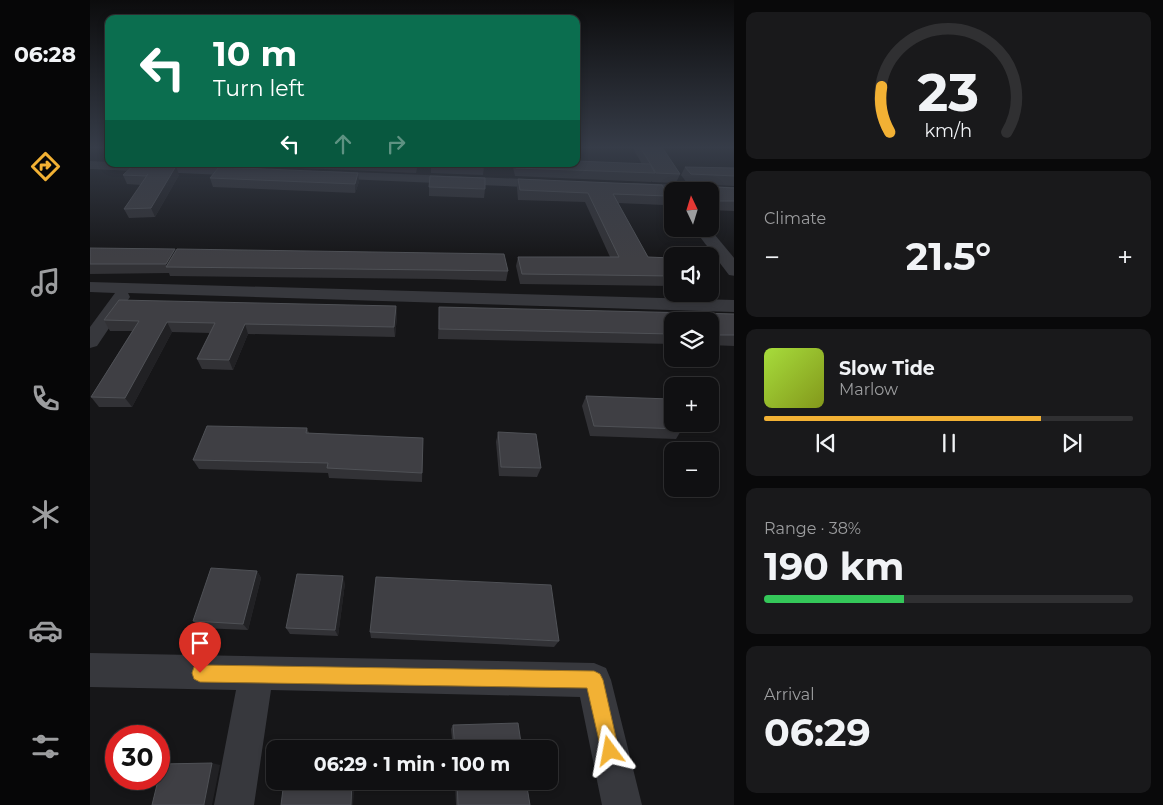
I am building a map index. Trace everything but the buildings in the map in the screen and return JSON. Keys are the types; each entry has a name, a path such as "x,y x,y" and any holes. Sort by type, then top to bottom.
{"street":[{"path":"620,187 664,190"},
{"path":"719,191 734,191"},
{"path":"709,238 734,271"},
{"path":"90,287 734,306"},
{"path":"90,341 128,288"},
{"path":"90,670 256,675 594,680 622,805"},
{"path":"234,805 256,675"}],"route":[{"path":"200,673 594,680 610,751"}]}
